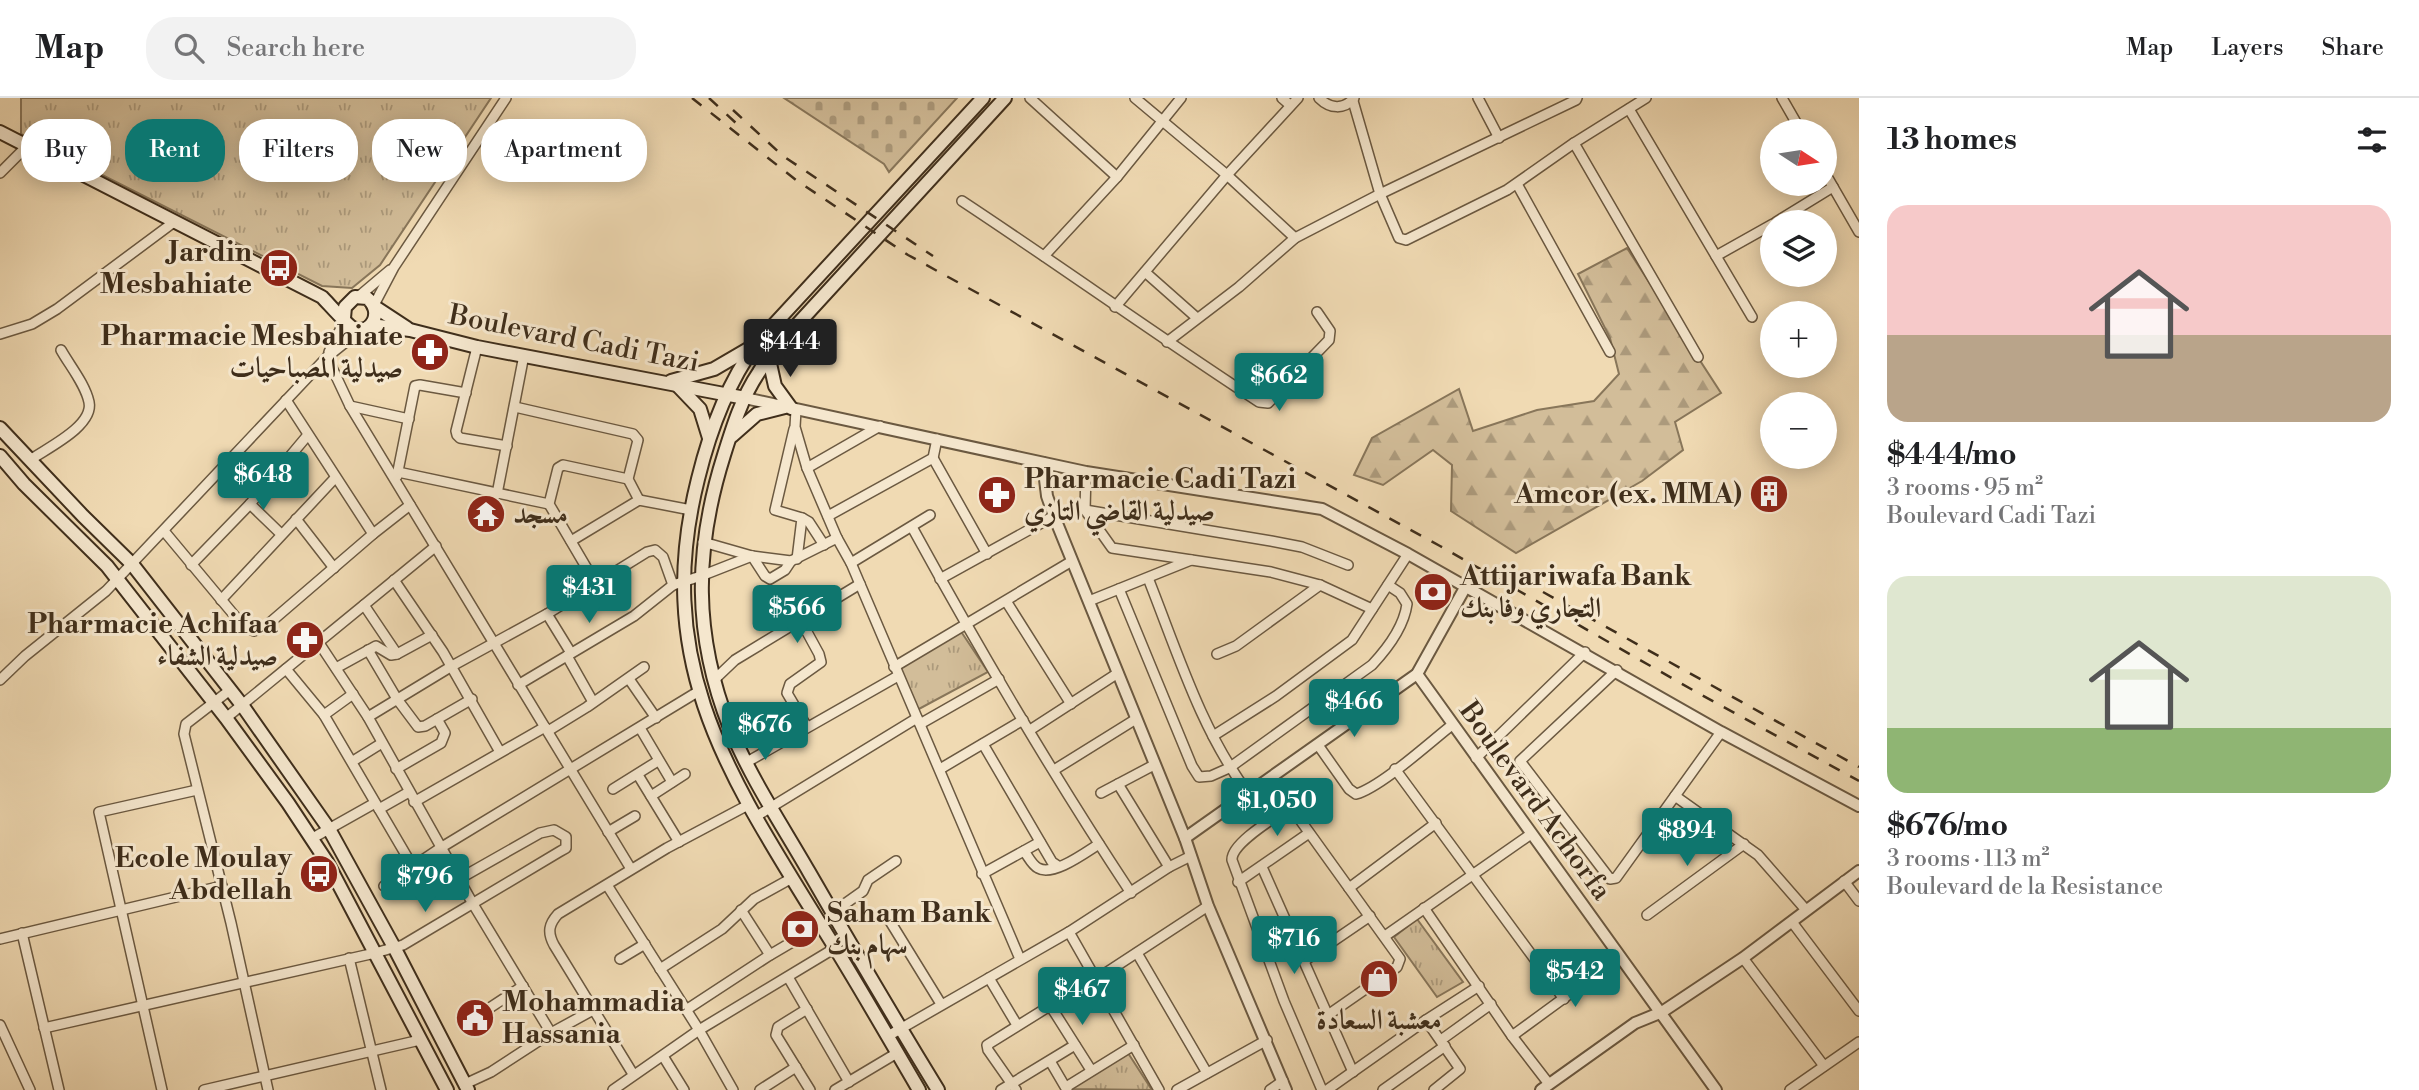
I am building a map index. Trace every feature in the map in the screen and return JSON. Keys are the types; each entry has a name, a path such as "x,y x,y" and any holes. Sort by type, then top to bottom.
{"main road":[{"path":"919,1090 755,817 722,754 699,691 678,583 691,510 709,439 726,394 743,362 983,98"},
{"path":"938,1090 832,913 731,729 714,680 705,638 701,576 703,542 709,509 729,439 759,371 784,339 1005,98"},
{"path":"0,132 21,143"},
{"path":"97,182 322,297 349,326 366,327 376,317 375,306 367,299 322,297"},
{"path":"345,319 345,307 355,298"},
{"name":"Boulevard Cadi Tazi","path":"375,306 410,330"},
{"name":"Boulevard Cadi Tazi","path":"366,327 410,330 477,347 745,398"},
{"path":"664,383 714,369 757,344"},
{"path":"729,439 757,414 791,408 775,386 769,359"},
{"path":"678,386 700,409 709,439"},
{"path":"0,428 132,564 242,705 329,829 466,1087"},
{"path":"0,456 117,579 214,702 312,839 327,862 447,1090"}],"street":[{"path":"375,306 394,267 506,98"},
{"path":"1030,98 1116,177"},
{"path":"1135,98 1227,174 1295,238"},
{"path":"1044,256 1116,177 1181,98"},
{"path":"1282,98 1290,105"},
{"path":"1115,307 1227,174 1298,98"},
{"path":"1320,98 1333,107 1347,105 1353,99 1380,194 1399,238 1406,240 1517,184 1574,143 1646,98"},
{"path":"1478,98 1499,138"},
{"path":"1167,342 1239,287 1295,238 1577,98"},
{"path":"1782,98 1794,119"},
{"path":"1629,109 1752,317"},
{"path":"1574,143 1698,357"},
{"path":"0,173 21,152"},
{"path":"1517,184 1610,352"},
{"path":"1795,210 1818,196"},
{"path":"1838,196 1859,232"},
{"path":"962,201 1259,402 1268,403 1329,340 1330,331 1317,312"},
{"path":"0,334 32,324 57,309 174,222"},
{"path":"1716,256 1760,231"},
{"path":"355,298 394,267"},
{"path":"1145,272 1197,318"},
{"path":"345,319 327,357 349,406 397,476 410,505 517,685 571,768 631,869"},
{"path":"0,680 18,661 88,607 164,531 327,357 366,327"},
{"path":"477,347 457,435 460,438 507,446"},
{"path":"30,460 80,427 89,414 88,399 61,350"},
{"path":"497,494 524,355"},
{"path":"397,476 417,385 466,393"},
{"name":"Boulevard Cadi Tazi","path":"745,398 1086,472 1322,509 1466,586 1617,670 1721,732 1859,806"},
{"path":"286,400 373,534"},
{"path":"349,406 409,419"},
{"path":"515,407 633,434 638,440 628,479 639,500"},
{"path":"791,408 807,468 837,538 851,563 1020,959"},
{"path":"807,468 880,426"},
{"path":"794,427 775,510 809,522 824,545"},
{"path":"191,565 250,504 307,436"},
{"path":"937,439 933,458 987,554"},
{"path":"828,516 933,458"},
{"path":"1042,463 1047,496 1054,516 1185,838 1208,906 1285,1086 1270,1090"},
{"path":"596,584 549,504 560,465 628,479"},
{"path":"1086,472 1085,510 1112,548 1271,572 1320,586 1372,609"},
{"path":"397,476 549,504"},
{"path":"221,600 335,478"},
{"path":"571,541 639,500 691,510"},
{"path":"250,504 281,534"},
{"path":"164,531 244,627 254,631 266,626 410,505"},
{"path":"1085,510 1301,547 1348,565"},
{"path":"851,563 930,515"},
{"path":"940,579 1054,516"},
{"path":"794,560 802,518"},
{"path":"296,519 334,568"},
{"path":"912,527 1023,720 1131,893"},
{"path":"752,556 770,579 785,570 794,560 837,538"},
{"path":"703,542 752,556 794,560"},
{"path":"226,718 436,546"},
{"path":"368,717 452,666 547,614 647,552 655,550 663,557 678,583"},
{"path":"1213,736 1276,696 1352,640 1408,554"},
{"path":"517,685 634,616 678,583 752,556"},
{"path":"1089,601 1193,560"},
{"path":"747,762 1072,561"},
{"path":"1148,578 1213,736 1229,768 1248,793"},
{"path":"394,580 452,666 500,752"},
{"path":"714,680 731,662 860,584"},
{"path":"1119,589 1199,777 1211,776 1229,768 1381,656 1402,621 1407,604 1400,593 1388,585"},
{"path":"1217,654 1236,646 1320,586"},
{"path":"1185,838 1417,674 1466,586"},
{"path":"1006,601 1071,704"},
{"path":"364,605 397,654"},
{"path":"547,614 593,702"},
{"path":"801,621 821,662 789,684 787,694 807,727"},
{"path":"336,668 368,650 378,647 391,655 397,654 432,635"},
{"path":"319,643 368,717 472,904 551,1033"},
{"path":"368,650 397,699 418,727 425,726 472,699"},
{"path":"1476,758 1585,652"},
{"path":"414,802 593,702 643,667"},
{"path":"286,669 324,715 413,867"},
{"path":"1617,670 1523,757 1520,763 1612,880 1721,732"},
{"path":"1030,730 1118,673"},
{"name":"Boulevard Achorfa","path":"1417,674 1716,1090"},
{"path":"755,817 919,721 999,678"},
{"path":"629,679 656,718"},
{"path":"230,690 186,724 185,741 222,886 268,1090"},
{"path":"384,886 442,847 699,691"},
{"path":"324,715 353,694"},
{"path":"396,769 441,743 445,733 437,719"},
{"path":"1054,770 1136,719"},
{"path":"940,769 1023,720"},
{"path":"1318,745 1349,789 1356,794 1395,769 1452,725"},
{"path":"640,728 672,782"},
{"path":"353,761 382,743"},
{"path":"983,744 1052,862 1058,866"},
{"path":"614,789 659,761"},
{"path":"1101,793 1154,765"},
{"path":"1395,769 1564,999"},
{"path":"651,796 685,774"},
{"path":"638,775 679,842"},
{"path":"1270,778 1400,959 1399,964 1328,1014"},
{"path":"1118,784 1169,867"},
{"path":"162,1090 99,812 197,790"},
{"path":"312,839 409,792"},
{"path":"1675,796 1762,859 1806,910"},
{"path":"634,1074 554,945 549,930 551,922 558,914 631,869 748,805"},
{"path":"1290,807 1235,849 1231,860 1324,1090 1479,986"},
{"path":"608,832 635,816"},
{"path":"1349,888 1436,823"},
{"path":"44,1028 402,945 566,848 566,837 554,830 540,833 459,879"},
{"path":"1238,882 1309,833"},
{"path":"1385,936 1531,834"},
{"path":"982,874 1040,842"},
{"path":"1024,850 1040,870 1067,864 1099,844"},
{"path":"1647,915 1744,844"},
{"path":"888,1036 1069,932 1169,867 1191,856"},
{"path":"832,913 863,891 868,880 896,861"},
{"path":"1262,867 1353,1072"},
{"path":"1424,908 1545,1087 1635,1023 1662,1012 1743,958 1859,871"},
{"path":"660,969 722,929 754,900 792,878"},
{"path":"1844,881 1859,901"},
{"path":"0,939 222,886"},
{"path":"607,886 699,1030 733,1090"},
{"path":"1095,979 1208,906"},
{"path":"741,910 770,955"},
{"path":"1304,961 1370,916"},
{"path":"888,918 941,1004"},
{"path":"1792,922 1859,1011"},
{"path":"686,1010 821,925"},
{"path":"1069,932 1159,1090"},
{"path":"22,933 59,1090"},
{"path":"620,959 645,944"},
{"path":"612,1090 699,1030 835,948"},
{"path":"1138,953 1207,1073"},
{"path":"1512,1036 1620,957"},
{"path":"349,958 381,1090"},
{"path":"1743,958 1824,1066"},
{"path":"788,977 849,1082"},
{"path":"989,978 1017,1025"},
{"path":"491,1007 523,986"},
{"path":"1383,1090 1491,1004"},
{"path":"1014,1087 987,1045 1050,1007 1091,1070"},
{"path":"807,1009 777,1031 778,1038 810,1090"},
{"path":"466,1087 551,1033 593,1010"},
{"path":"1426,1020 1460,1069 1434,1090"},
{"path":"0,1026 30,1090"},
{"path":"204,1090 420,1040"},
{"path":"1177,1090 1266,1040"},
{"path":"1790,1090 1859,1042"},
{"path":"1001,1090 1014,1087 1075,1045"},
{"path":"1049,1061 1067,1089 1091,1070 1134,1045"},
{"path":"835,1090 897,1053"},
{"path":"663,1056 684,1090"},
{"path":"760,1090 796,1067"}],"green space":[{"path":"21,98 491,98 467,134 467,119 372,119 372,182 435,182 380,265 352,288 322,286 111,179 111,119 21,119"},
{"path":"784,98 957,98 889,172 884,164"},
{"path":"1627,248 1721,393 1675,422 1683,450 1642,481 1516,553 1451,511 1452,465 1433,450 1383,485 1354,475 1372,438 1459,389 1473,431 1537,410 1594,401 1619,374 1610,338 1578,274"},
{"path":"960,630 988,672 917,710 898,665"},
{"path":"1417,919 1463,982 1437,997 1394,937"},
{"path":"1128,1053 1152,1090 1071,1089"}],"railway":[{"path":"692,98 796,180 908,255 1440,546 1859,781"},
{"path":"709,98 737,124"},
{"path":"733,110 783,156 933,256"},
{"path":"1543,592 1859,767"}],"place":[{"name":"Jardin Mesbahiate","path":"279,268"},
{"name":"Pharmacie Mesbahiate صيدلية المصباحيات","path":"430,352"},
{"name":"Amcor (ex. MMA)","path":"1769,494"},
{"name":"Pharmacie Cadi Tazi صيدلية القاضي التازي","path":"997,495"},
{"name":"مسجد","path":"486,514"},
{"name":"Attijariwafa Bank التجاري وفا بنك","path":"1433,592"},
{"name":"Pharmacie Achifaa صيدلية الشفاء","path":"305,640"},
{"name":"Ecole Moulay Abdellah","path":"319,874"},
{"name":"Saham Bank سهام بنك","path":"800,929"},
{"name":"معشبة السعادة","path":"1379,979"},
{"name":"Mohammadia Hassania","path":"475,1018"}]}
